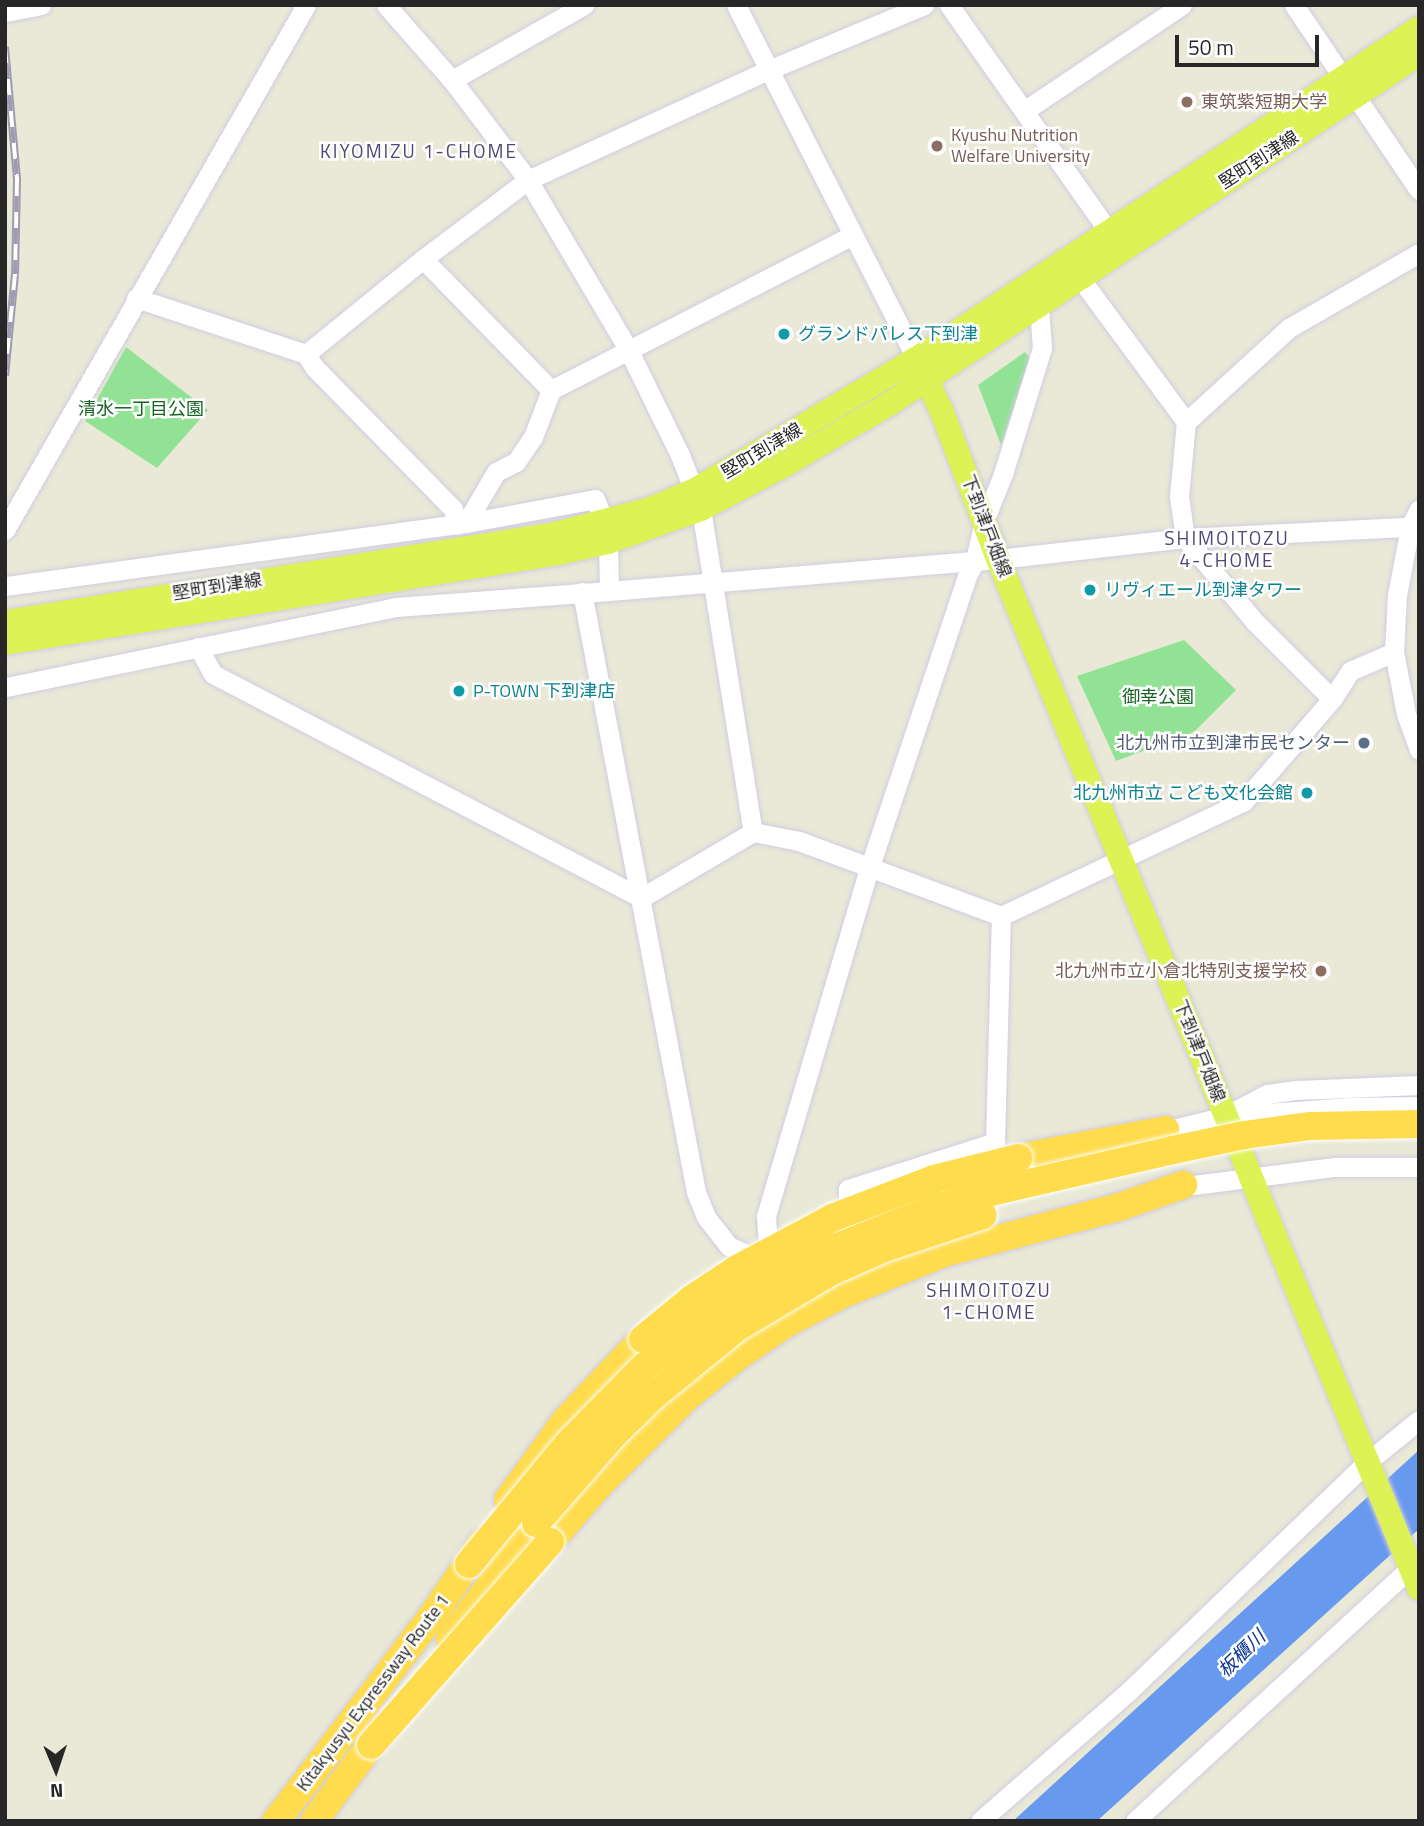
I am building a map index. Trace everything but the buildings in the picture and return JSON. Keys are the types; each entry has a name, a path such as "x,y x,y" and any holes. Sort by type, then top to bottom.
{"highway":[{"path":"469,1564 569,1443 645,1366 728,1305 822,1253 952,1204 1244,1135 1310,1126 1419,1124"},
{"path":"469,1564 515,1489 566,1420 643,1339 692,1299 737,1269 832,1218 934,1180 1017,1158 1165,1130"},
{"path":"371,1745 536,1523 614,1434 695,1359 782,1298 884,1248 1007,1208 1190,1166 1309,1145 1419,1142"},
{"path":"371,1745 599,1485 688,1396 737,1357 787,1323 866,1284 944,1252 1119,1207 1183,1185"},
{"name":"Kitakyusyu Expressway Route 1","path":"276,1821 469,1564"},
{"name":"Kitakyusyu Expressway Route 1","path":"314,1821 371,1745"}],"main road":[{"name":"堅町到津線","path":"922,370 1039,307 1350,88 1419,28"},
{"name":"堅町到津線","path":"5,643 555,534 606,533 783,466 922,370 1109,232 1350,88 1419,54"},
{"name":"下到津戸畑線","path":"922,370 984,521 986,560 1122,861 1369,1472 1413,1569"},
{"name":"堅町到津線","path":"5,622 370,572"}],"street":[{"path":"5,12 41,5"},
{"path":"5,530 306,5"},
{"path":"386,5 452,80 528,180 628,349 698,499 753,832"},
{"path":"452,80 584,5"},
{"path":"736,5 922,370"},
{"path":"306,354 423,259 528,180 768,70 924,5"},
{"path":"949,5 1109,232"},
{"path":"1024,111 1182,5"},
{"path":"1294,5 1419,190"},
{"path":"462,523 496,472 516,462 533,437 551,390 853,235"},
{"path":"1186,422 1289,328 1419,253"},
{"path":"423,259 551,390"},
{"path":"1080,278 1186,422 1179,496 1185,538 1255,622 1332,699"},
{"path":"136,298 306,354 314,367 453,509 462,523"},
{"path":"984,521 1003,474 1042,348 1039,307"},
{"path":"5,586 462,523 595,499 606,533 609,591"},
{"path":"5,687 396,607 986,560 1185,538 1416,521 1397,595 1394,652 1406,714 1419,750"},
{"path":"778,1311 769,1264 766,1216 869,869 967,576 986,560"},
{"path":"582,592 696,1192 706,1217 729,1246 769,1264"},
{"path":"198,647 213,674 641,898"},
{"path":"641,898 753,832 799,841 1001,916 1244,801 1332,699 1350,671 1394,652"},
{"path":"849,1227 848,1189 995,1142 1001,916"},
{"path":"1226,1116 1267,1094 1297,1090 1419,1085"},
{"path":"286,1821 513,1522 633,1385 769,1264 815,1240 938,1194 1165,1130 1226,1116 1350,1107 1419,1106"},
{"path":"329,1821 562,1511 658,1404 729,1346 778,1311 833,1283 954,1236 1183,1185 1249,1175 1335,1167 1419,1167"},
{"path":"980,1821 1129,1691 1369,1472 1419,1420"},
{"path":"1135,1821 1413,1569"}],"green space":[{"name":"清水一丁目公園","path":"126,347 208,410 157,468 85,421"},
{"path":"1025,352 1030,358 1001,445 978,385"},
{"name":"御幸公園","path":"1184,640 1236,690 1194,732 1116,761 1077,676"}],"water":[{"name":"板櫃川","path":"1419,1450 1419,1529 1097,1821 1013,1821"}],"railway":[{"path":"5,47 17,180 15,274 5,376"}],"place":[{"name":"東筑紫短期大学","path":"1187,102"},
{"name":"Kyushu Nutrition Welfare University","path":"937,146"},
{"name":"グランドパレス下到津","path":"784,334"},
{"name":"リヴィエール到津タワー","path":"1090,590"},
{"name":"P-TOWN 下到津店","path":"459,691"},
{"name":"北九州市立到津市民センター","path":"1364,743"},
{"name":"北九州市立 こども文化会館","path":"1307,793"},
{"name":"北九州市立小倉北特別支援学校","path":"1321,971"}],"district":[{"name":"KIYOMIZU 1-CHOME","path":"419,151"},
{"name":"SHIMOITOZU 4-CHOME","path":"1227,549"},
{"name":"SHIMOITOZU 1-CHOME","path":"989,1301"}]}
